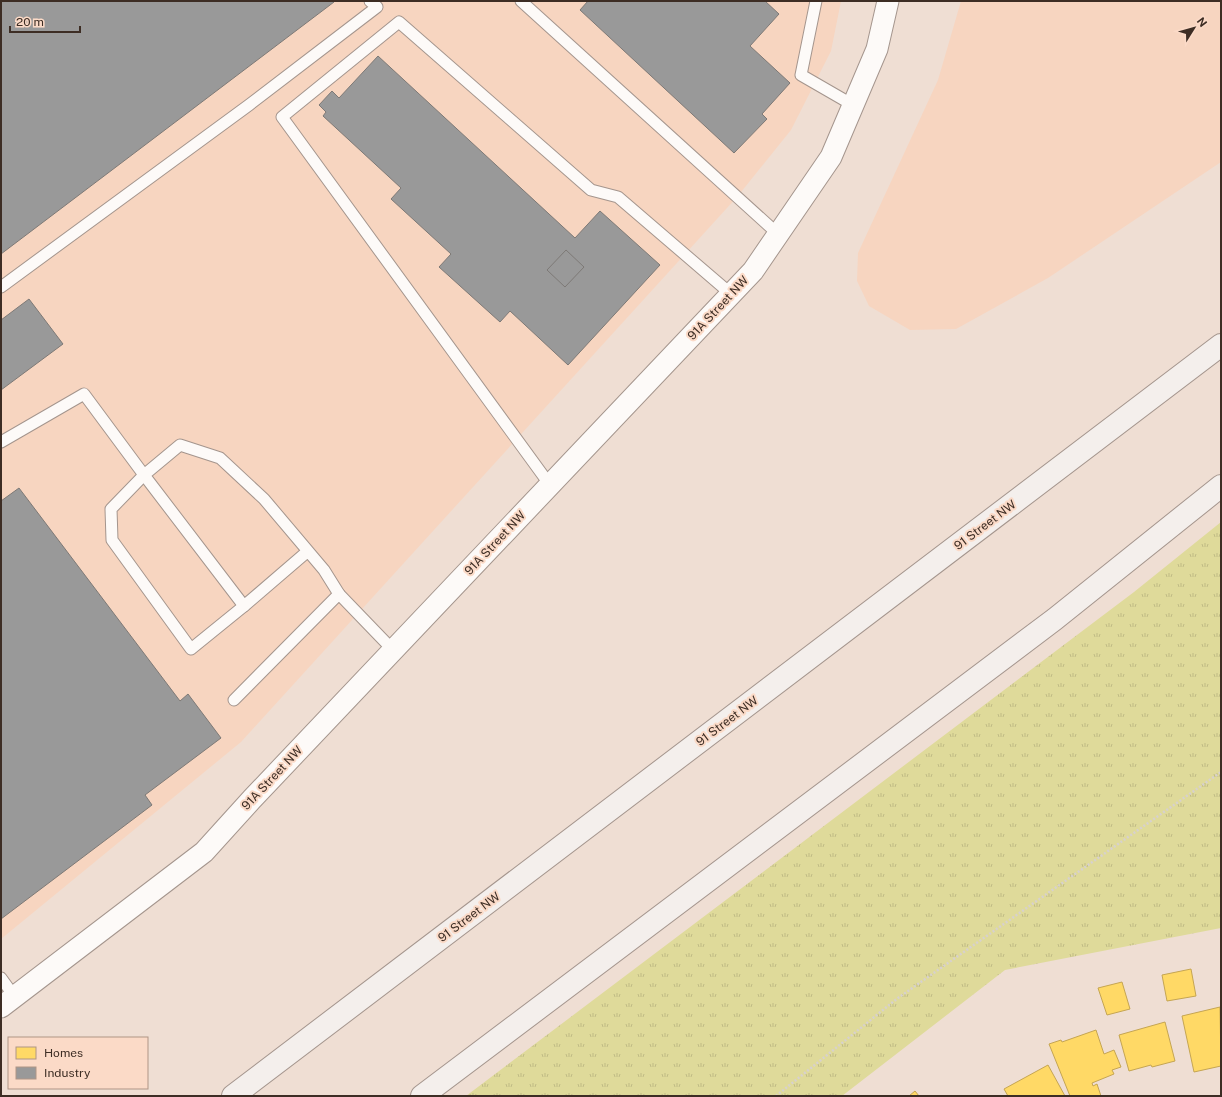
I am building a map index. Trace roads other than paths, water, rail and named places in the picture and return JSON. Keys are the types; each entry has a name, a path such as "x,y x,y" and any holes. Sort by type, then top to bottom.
{"main road":[{"name":"91 Street NW","path":"233,1096 1221,345"},
{"path":"422,1096 1055,619 1221,486"}],"street":[{"name":"91A Street NW","path":"8,1001 204,852 252,799 753,271 831,156 877,50 888,1"}],"lane":[{"path":"1,287 249,106 377,7 370,1"},
{"path":"521,1 778,234"},
{"path":"816,1 801,75 853,105"},
{"path":"550,485 282,117 399,22 591,190 618,197 731,294"},
{"path":"1,442 84,394 244,606"},
{"path":"308,551 192,649 112,540 111,509 144,475 180,445 220,458 264,499 308,551 324,570 339,594 394,650"},
{"path":"234,700 339,594"},
{"path":"1,978 8,1001"}]}
